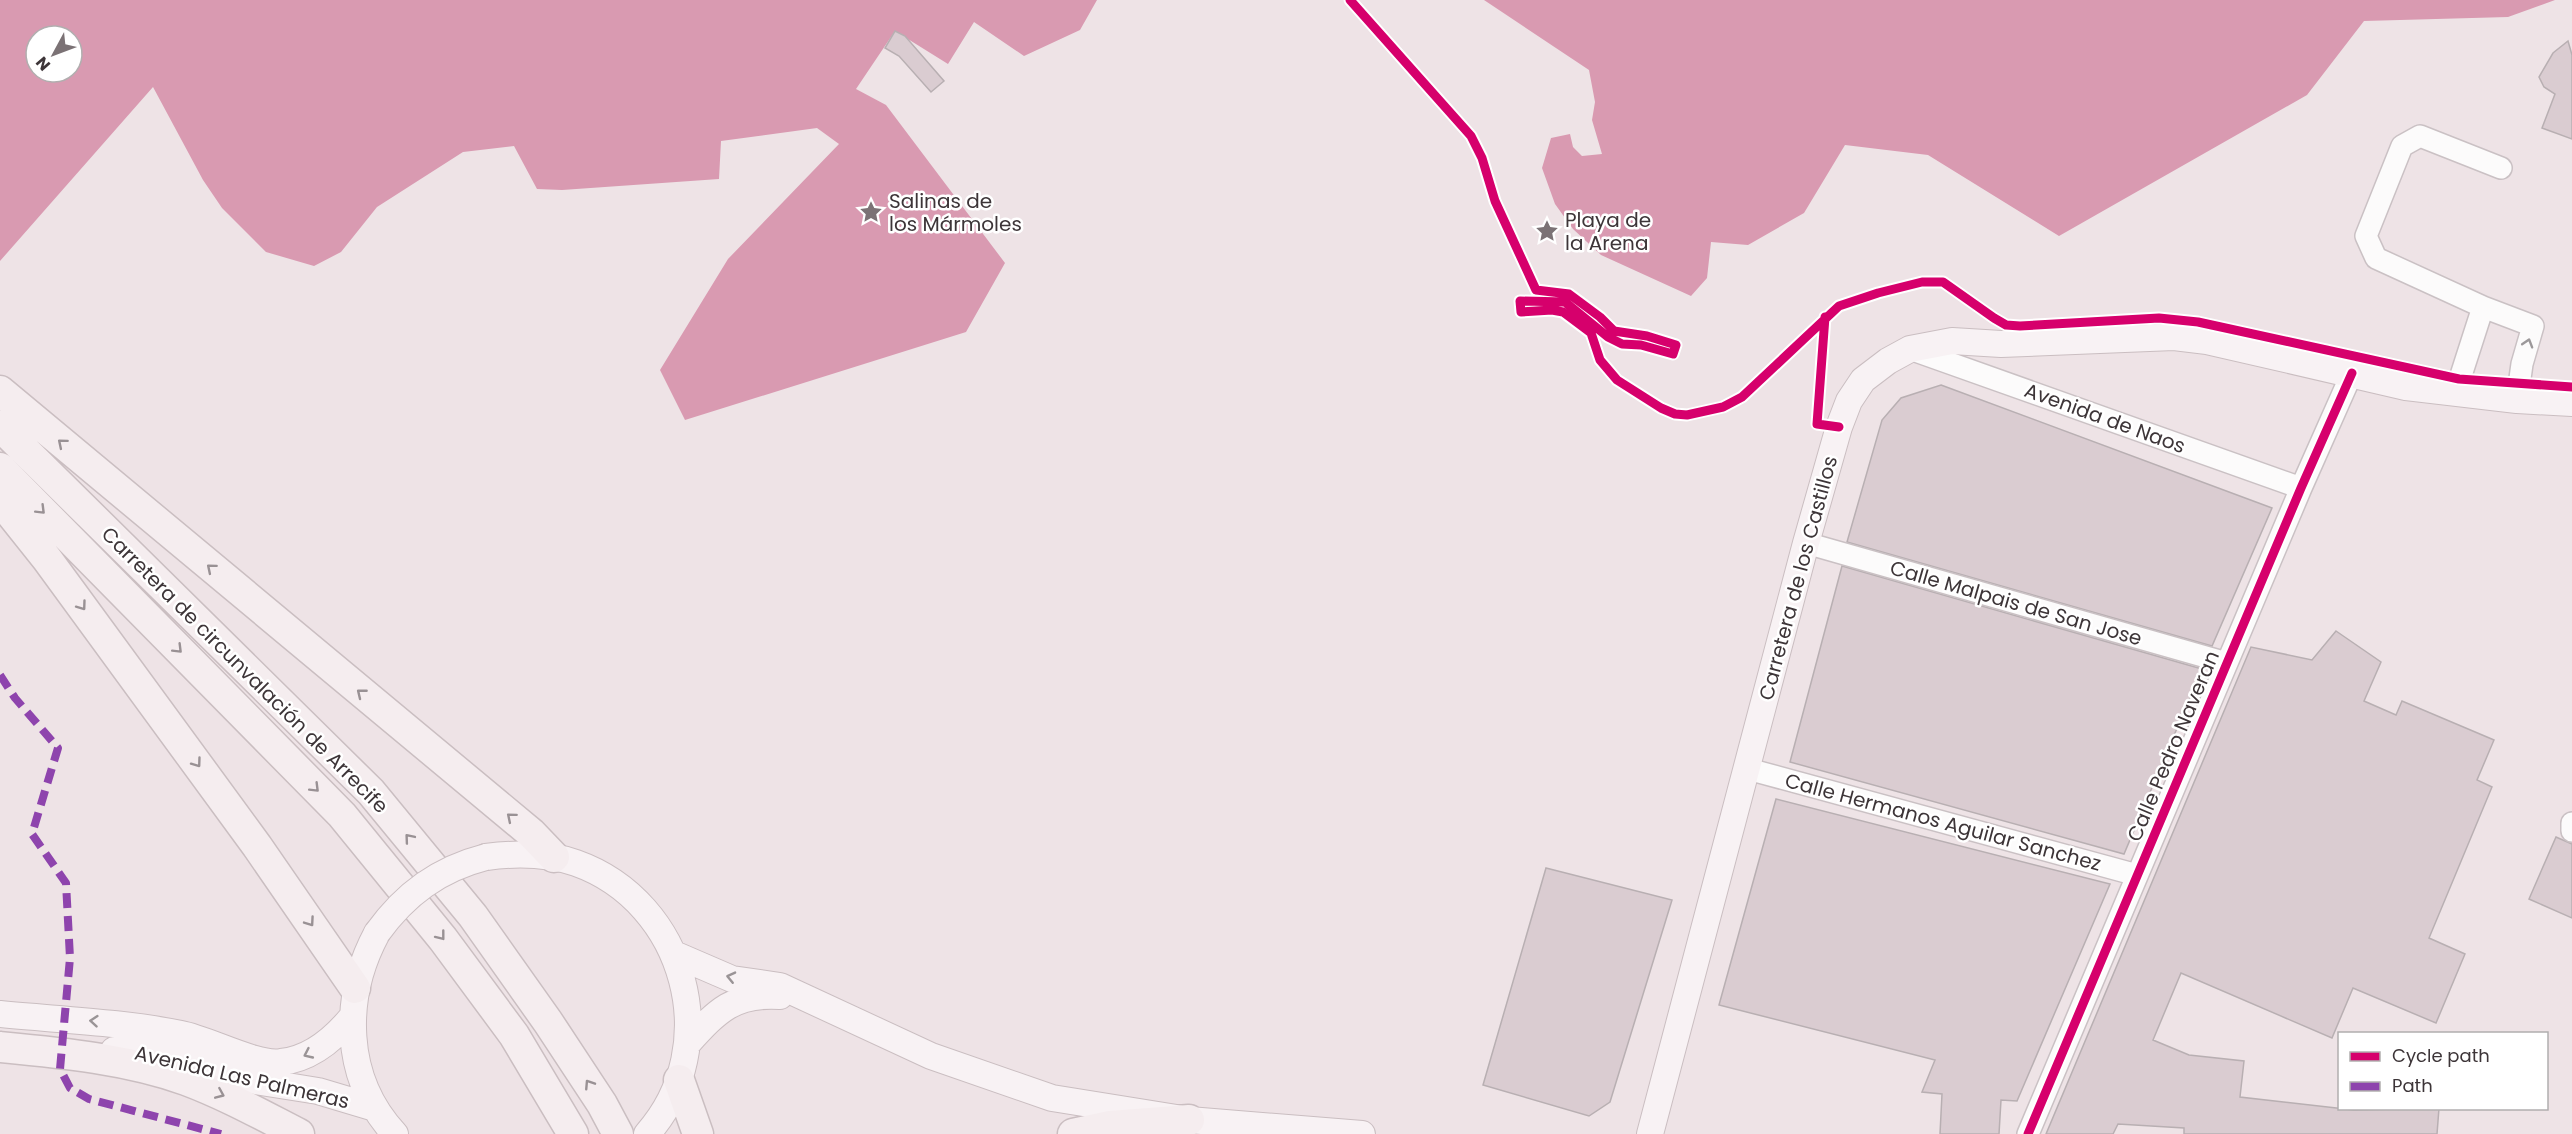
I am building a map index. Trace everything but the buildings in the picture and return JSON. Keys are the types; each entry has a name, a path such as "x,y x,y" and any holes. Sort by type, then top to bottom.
{"highway":[{"path":"0,391 531,833 554,857"},
{"name":"Carretera de circunvalación de Arrecife","path":"0,426 371,792 473,916 554,1031 602,1104 618,1134"},
{"name":"Carretera de circunvalación de Arrecife","path":"0,468 342,815 443,939 514,1035 573,1134"},
{"path":"0,500 54,568 250,837 354,1002"},
{"path":"0,1045 132,1065 184,1079 225,1095 299,1134"},
{"path":"679,1080 698,1134"},
{"path":"1072,1134 1110,1126 1189,1120"}],"main road":[{"name":"Carretera de los Castillos","path":"1650,1134 1806,543 1839,427 1849,401 1863,380 1888,361 1910,349 1952,341 2001,344 2174,337 2207,341 2406,387 2517,400 2572,403"},
{"path":"395,1134 375,1108 357,1064 354,1002 364,959 377,933 416,890 448,869 486,857 531,854 554,857 597,872 634,898 664,934 674,954 684,983 689,1012 688,1043 679,1080 654,1125"},
{"path":"674,954 715,973 780,986 931,1056 1052,1098 1189,1120 1362,1134"},
{"path":"688,1043 720,1009 737,1000 760,995 807,998"},
{"name":"Avenida Las Palmeras","path":"0,1014 152,1028 185,1034 280,1063 304,1057 321,1047 339,1032 354,1002"},
{"name":"Avenida Las Palmeras","path":"0,1045 109,1049 163,1055 243,1079 318,1091 375,1108"}],"street":[{"path":"2501,168 2420,136 2402,146 2366,236 2376,258 2483,307 2533,326 2522,364 2517,400"},
{"path":"2455,394 2483,307"},
{"name":"Avenida de Naos","path":"1910,349 2301,488"},
{"name":"Calle Pedro Naveran","path":"2028,1134 2301,488 2352,373"},
{"name":"Calle Malpais de San Jose","path":"1806,543 2227,663"},
{"name":"Calle Hermanos Aguilar Sanchez","path":"1748,769 2137,875"},
{"path":"2572,823 2572,831"}],"shaded area":[{"name":"Salinas de los Mármoles","path":"0,0 1097,0 1080,30 1024,56 974,22 948,64 895,31 856,89 886,105 1005,263 966,332 685,420 660,370 728,259 839,144 817,128 721,141 719,179 562,190 537,189 514,146 463,152 377,207 341,252 314,266 266,252 222,208 203,180 153,87 0,261"},
{"path":"1484,0 2555,0 2508,17 2364,21 2307,95 2059,236 1928,155 1845,145 1804,213 1748,245 1711,242 1707,278 1691,296 1601,255 1573,229 1555,204 1542,168 1551,138 1570,134 1573,147 1582,156 1602,154 1592,120 1595,102 1589,70"}],"marked path":[{"path":"0,675 15,698 58,748 32,834 66,883 70,958 60,1069 70,1088 89,1099 221,1134"}],"cycle path":[{"path":"1350,0 1471,136 1482,158 1495,201 1536,290 1569,294 1600,317 1614,331 1647,336 1676,345 1673,354 1641,345 1622,344 1608,337 1565,302 1520,301 1521,312 1552,310 1563,312 1591,333 1600,360 1617,380 1661,408 1675,414 1687,415 1723,407 1742,397 1839,306 1922,282 1943,282 2006,325 2159,318 2198,322 2459,379 2572,387"},
{"path":"1825,317 1817,424 1839,427"},
{"path":"2028,1134 2301,488 2352,373"}],"place":[{"name":"Salinas de los Mármoles","path":"871,212"},
{"name":"Playa de la Arena","path":"1547,231"}]}
